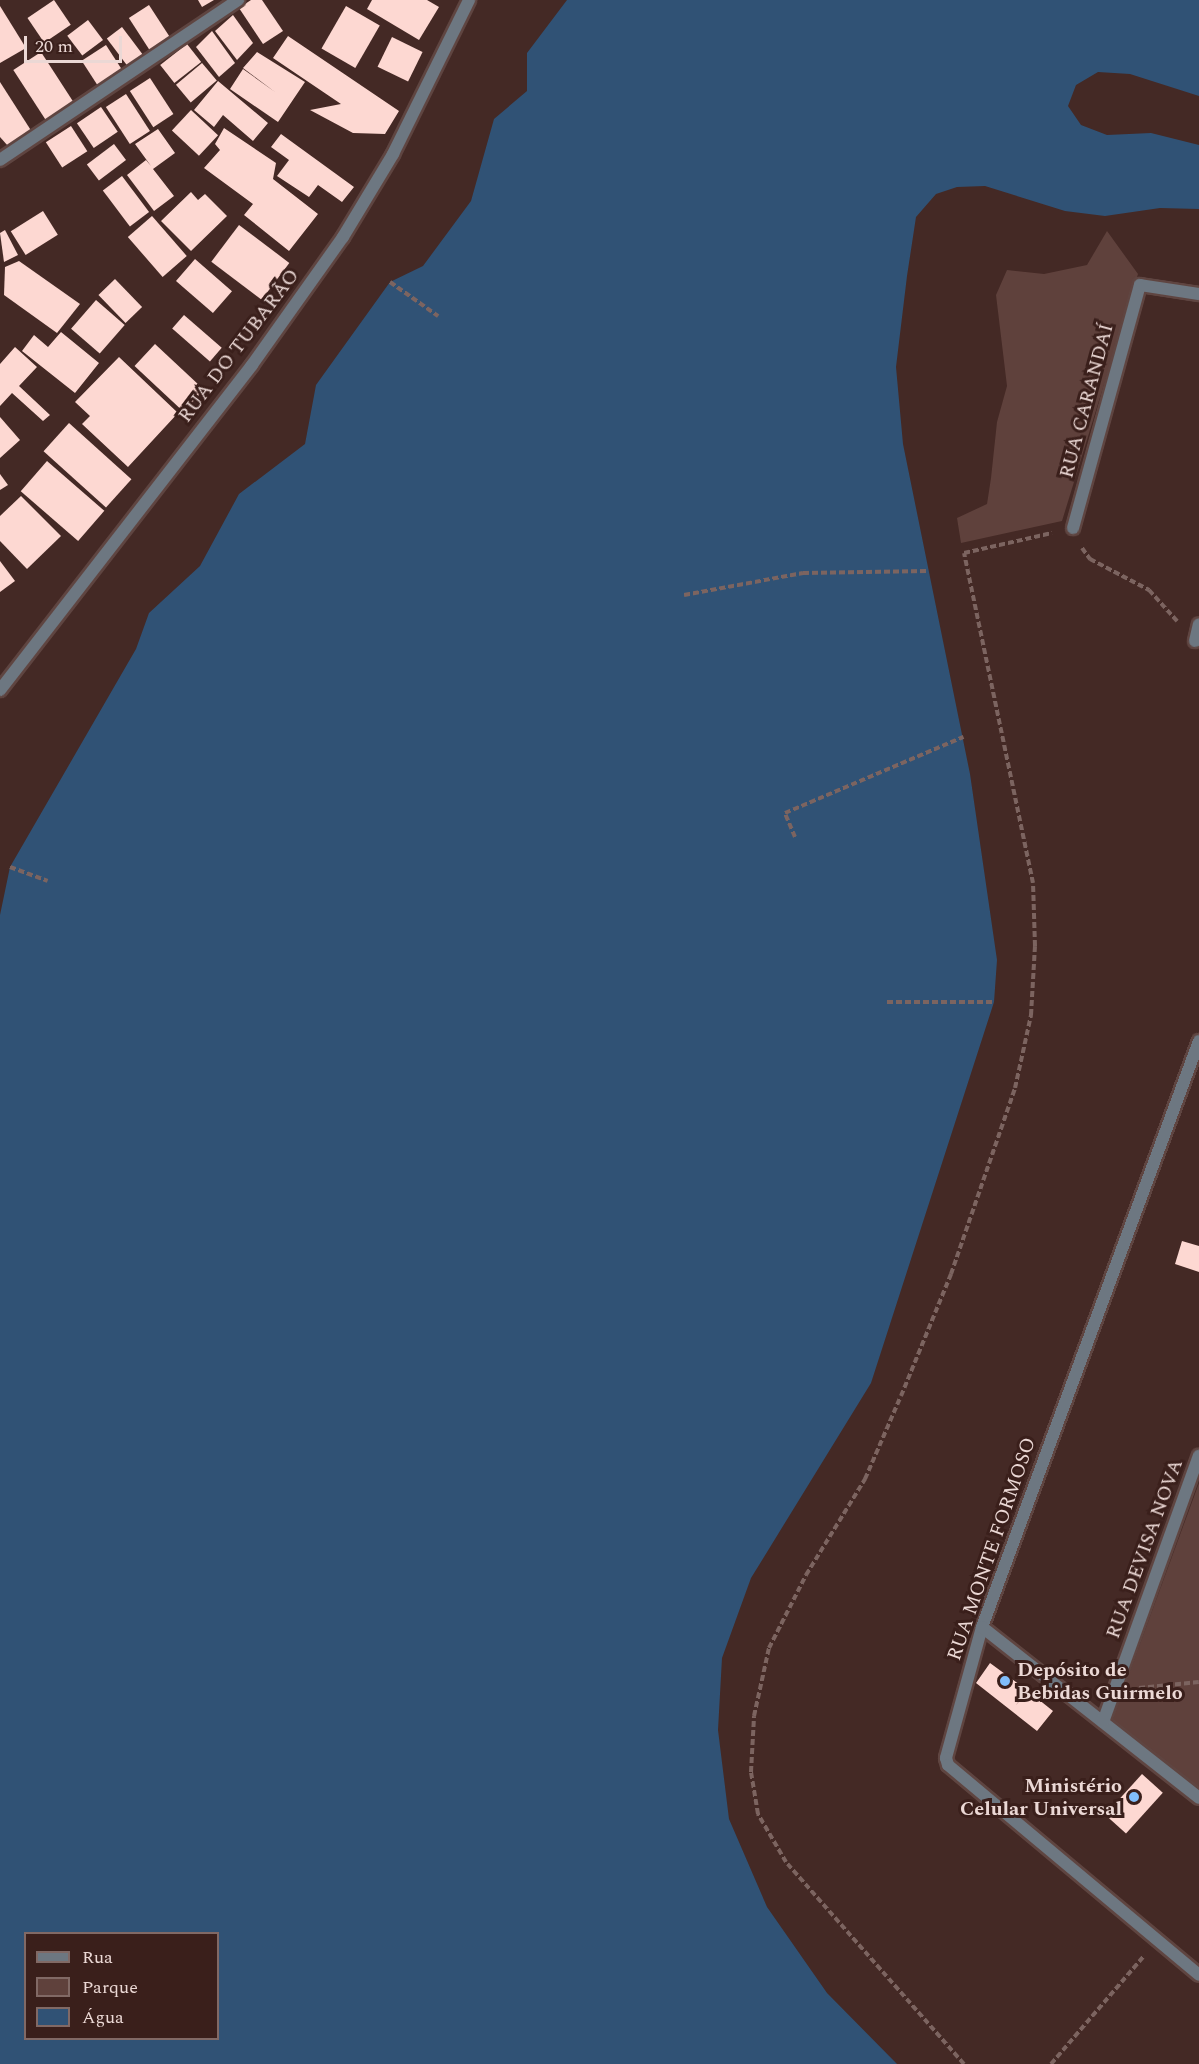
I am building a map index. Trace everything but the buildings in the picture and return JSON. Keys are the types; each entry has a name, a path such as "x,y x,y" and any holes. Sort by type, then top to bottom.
{"street":[{"path":"0,160 238,0"},
{"name":"RUA DO TUBARÃO","path":"0,690 252,365 343,237 393,154 469,0"},
{"name":"RUA CARANDAÍ","path":"1073,528 1140,285 1199,294"},
{"path":"1195,641 1199,624"},
{"name":"RUA MONTE FORMOSO","path":"1199,1041 982,1627 946,1762 1199,1975"},
{"name":"RUA DEVISA NOVA","path":"1103,1722 1199,1456"},
{"path":"982,1627 1199,1798"}],"path":[{"path":"390,282 438,316"},
{"path":"964,2064 786,1862 758,1814 752,1772 754,1716 769,1648 806,1575 865,1479 951,1274 1015,1088 1031,1015 1035,946 1033,883 964,553 1073,528 1090,559 1149,590 1195,641"},
{"path":"684,595 803,573 927,571"},
{"path":"795,837 784,813 963,737"},
{"path":"10,867 48,881"},
{"path":"887,1002 994,1002"},
{"path":"1114,1691 1199,1682"},
{"path":"1051,2064 1158,1941"}],"green space":[{"path":"1107,231 1138,274 1062,521 961,543 957,518 987,504 997,422 1007,386 996,295 1007,270 1044,274 1087,265"},
{"path":"1199,1483 1199,1788 1112,1720"}],"water":[{"path":"567,0 1199,0 1199,96 1130,74 1098,72 1076,85 1068,106 1081,125 1107,135 1151,133 1199,145 1199,209 1160,208 1105,216 1065,211 985,186 957,187 936,194 916,217 907,276 896,367 903,444 970,774 997,960 994,1002 871,1383 751,1578 722,1658 718,1730 729,1819 767,1907 827,1993 897,2064 0,2064 0,915 10,867 136,649 149,613 200,566 239,494 305,444 316,385 390,282 423,266 471,201 494,119 527,91 527,53"}],"place":[{"name":"Depósito de Bebidas Guirmelo","path":"1005,1681"},
{"name":"Ministério Celular Universal","path":"1134,1797"}]}
